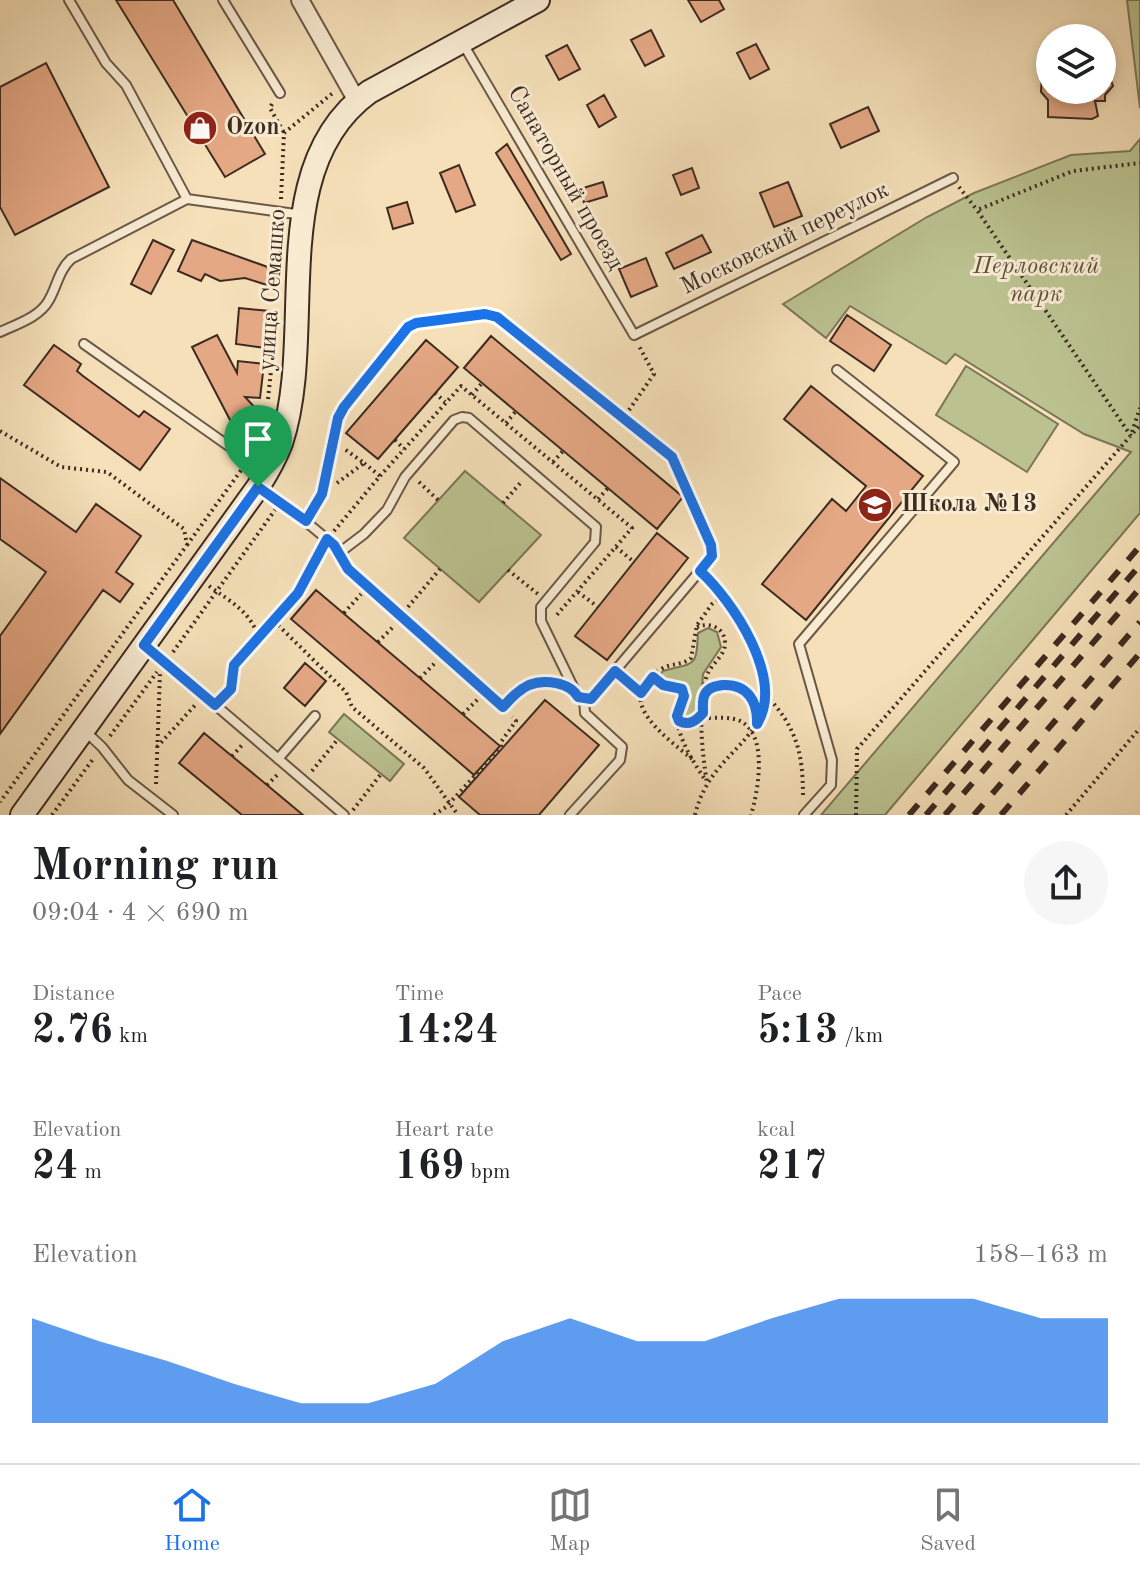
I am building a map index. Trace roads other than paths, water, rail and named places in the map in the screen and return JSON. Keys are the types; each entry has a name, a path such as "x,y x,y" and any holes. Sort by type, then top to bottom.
{"main road":[{"name":"улица Семашко","path":"22,815 262,480 280,444 291,396 308,186 317,157 330,132 357,101 538,0"}],"street":[{"path":"300,0 357,101"}],"lane":[{"path":"69,0 106,63 126,85 187,199"},
{"path":"223,0 280,93"},
{"name":"Санаторный проезд","path":"461,41 634,335"},
{"name":"Московский переулок","path":"634,335 953,178"},
{"path":"0,332 41,310 48,302 65,264 71,259 187,199 304,215"},
{"path":"306,521 322,494 338,418 408,327 416,323 485,314 495,315 674,460 711,545 712,556 591,699 584,700 578,697 539,616 540,609 595,542 597,531 593,524 465,417 454,420 409,473 387,510 364,534 339,553"},
{"path":"84,344 262,480 327,539 348,569 503,707"},
{"path":"804,815 831,785 832,760 799,644 954,462 837,370"},
{"path":"144,645 344,815"},
{"path":"570,815 623,753 622,747 585,713 584,700"},
{"path":"278,759 315,716"},
{"path":"83,730 102,747 128,780 173,815"}],"railway":[{"path":"909,815 1140,546"},
{"path":"926,815 1140,565"},
{"path":"945,815 1140,588"},
{"path":"974,815 1140,622"},
{"path":"1001,815 1140,653"}],"place":[{"name":"Ozon","path":"200,128"},
{"name":"Школа №13","path":"875,505"}],"park label":[{"name":"Перловский парк","path":"1036,281"}]}
